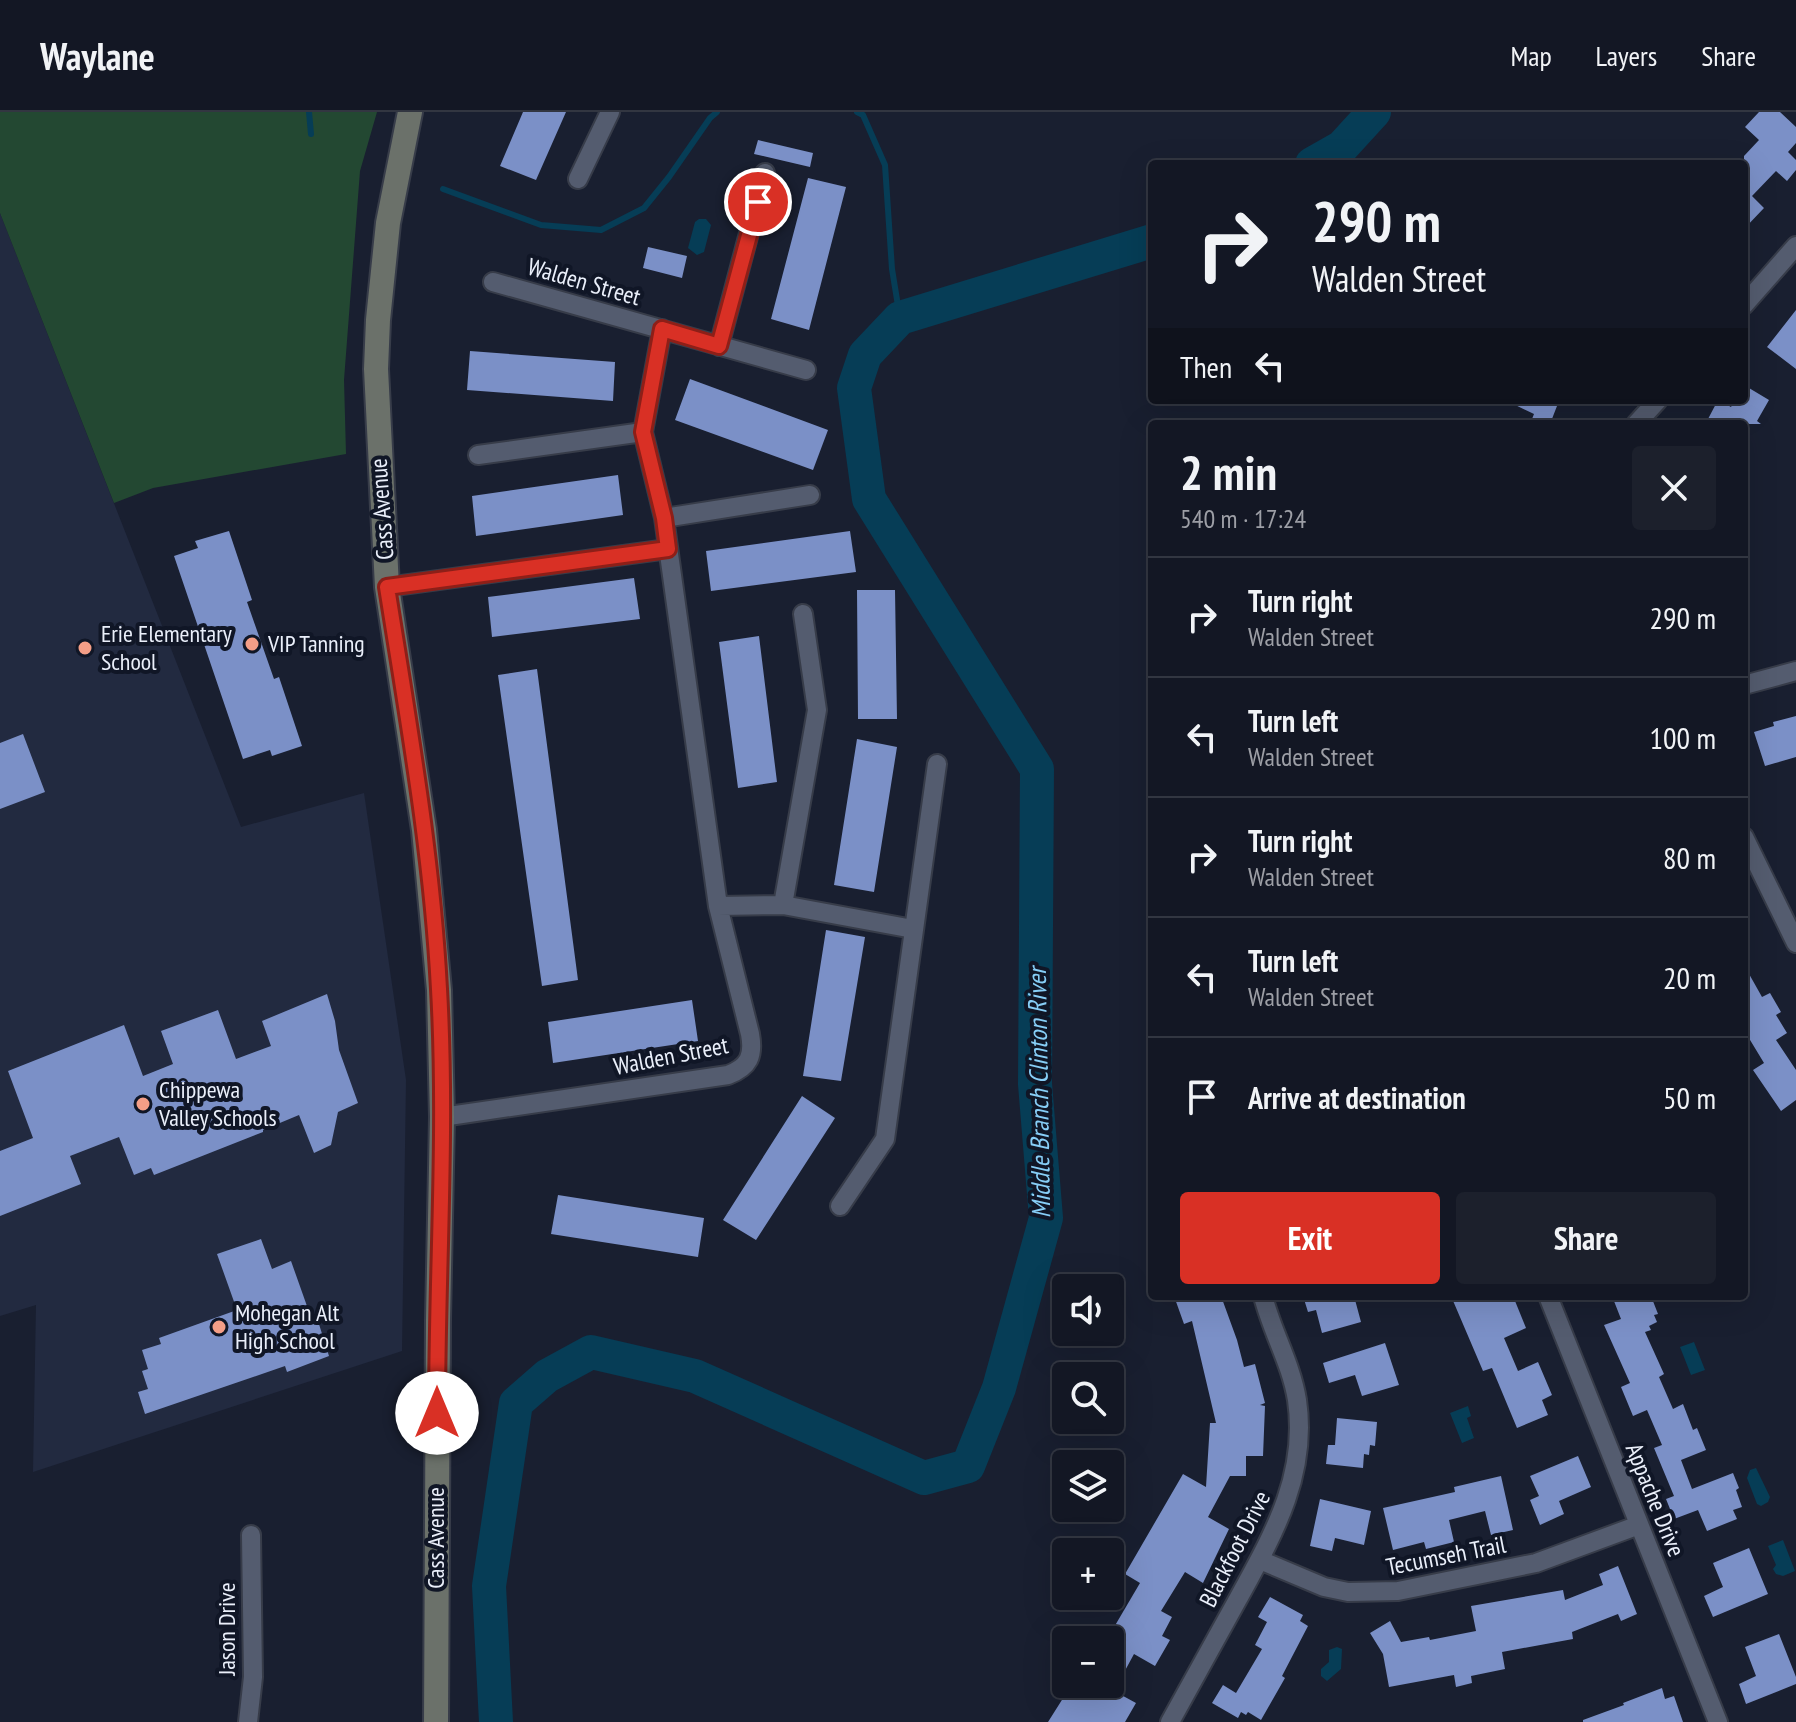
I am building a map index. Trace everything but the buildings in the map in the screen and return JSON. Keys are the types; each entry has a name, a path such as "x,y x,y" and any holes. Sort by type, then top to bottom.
{"main road":[{"name":"Cass Avenue","path":"410,112 388,223 378,320 377,419 387,587 424,830 439,990 442,1117 436,1722"}],"street":[{"path":"578,179 610,112"},
{"path":"719,346 765,173"},
{"path":"1748,301 1794,251"},
{"name":"Walden Street","path":"493,282 806,370"},
{"name":"Walden Street","path":"442,1117 710,1078 742,1070 750,1060 752,1047 718,906 664,518 643,432 662,329"},
{"path":"1640,420 1654,404"},
{"path":"478,455 643,432"},
{"path":"664,518 810,495"},
{"path":"387,587 668,549"},
{"path":"783,905 817,710 803,614"},
{"path":"1748,684 1796,671"},
{"path":"840,1206 885,1139 937,764"},
{"path":"1748,845 1796,943"},
{"path":"718,906 783,905 913,929"},
{"name":"Blackfoot Drive","path":"1170,1722 1260,1560 1289,1499 1300,1439 1297,1400 1290,1366 1265,1300"},
{"name":"Appache Drive","path":"1550,1300 1718,1722"},
{"name":"Tecumseh Trail","path":"1260,1560 1324,1587 1348,1592 1398,1591 1536,1563 1639,1525"},
{"name":"Jason Drive","path":"248,1722 253,1677 251,1535"}],"shaded area":[{"name":"Erie Elementary School","path":"0,213 241,827 364,793 406,1080 402,1351 33,1472 36,1305 0,1316"},
{"path":"706,219 711,225 704,252 697,255 688,248 695,222"},
{"path":"1694,1342 1705,1370 1691,1375 1680,1347"},
{"path":"1468,1406 1471,1416 1467,1418 1474,1438 1462,1443 1450,1413"},
{"path":"1756,1468 1770,1497 1761,1506 1757,1504 1747,1478 1750,1470"},
{"path":"1783,1540 1795,1571 1783,1576 1773,1569 1776,1565 1768,1546"},
{"path":"1342,1649 1341,1669 1327,1681 1321,1676 1321,1669 1329,1662 1329,1650"}],"green space":[{"path":"0,112 377,112 360,171 344,380 346,454 153,488 114,503 0,213"}],"waterway":[{"path":"309,112 311,134"},
{"path":"443,189 541,225 601,230 644,208 717,112"},
{"path":"857,112 863,115 885,165 892,269 900,318"},
{"name":"Middle Branch Clinton River","path":"1319,160 1342,147 1374,112"},
{"name":"Middle Branch Clinton River","path":"496,1722 489,1586 516,1403 547,1376 591,1352 695,1376 924,1478 968,1466 999,1388 1046,1218 1035,1084 1037,769 869,499 854,388 865,355 900,318 1148,242"}],"place":[{"name":"VIP Tanning","path":"252,644"},
{"name":"Erie Elementary School","path":"85,648"},
{"name":"Chippewa Valley Schools","path":"143,1104"},
{"name":"Mohegan Alt High School","path":"219,1327"}],"route":[{"path":"437,1413 442,1117 439,990 424,830 387,587 668,549 664,518 643,432 662,329 719,346 758,202"}]}
